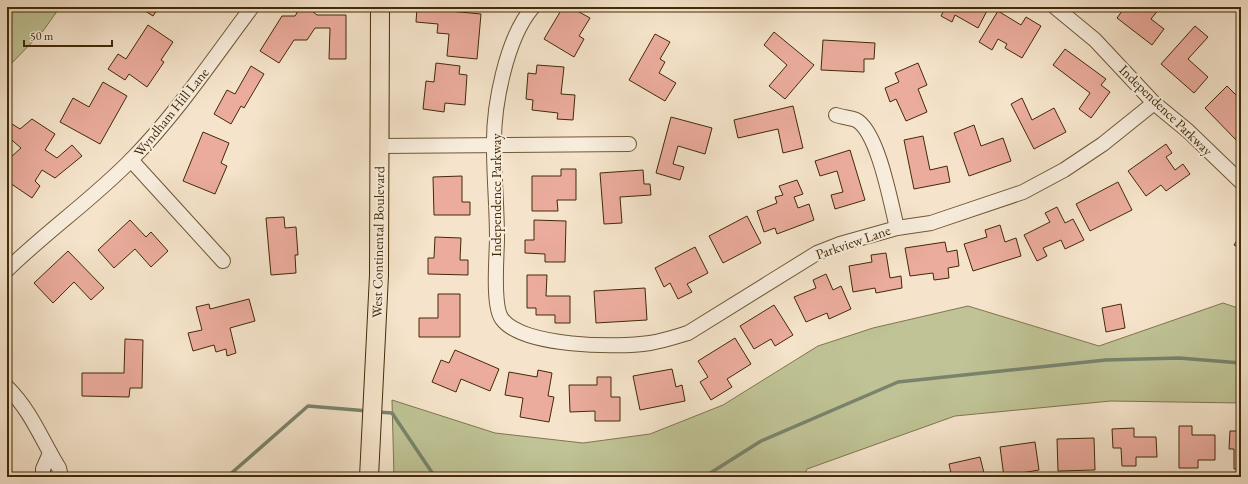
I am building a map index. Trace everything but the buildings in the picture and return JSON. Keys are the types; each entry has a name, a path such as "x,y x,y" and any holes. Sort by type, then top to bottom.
{"main road":[{"name":"West Continental Boulevard","path":"369,477 379,275 380,7"}],"street":[{"name":"Wyndham Hill Lane","path":"7,270 34,243 107,183 163,126 252,7"},
{"name":"Independence Parkway","path":"500,318 496,297 497,237 494,146 498,101 505,62 514,36 533,7"},
{"name":"Independence Parkway","path":"1055,7 1095,40 1154,103 1188,131 1241,182"},
{"name":"Parkview Lane","path":"500,318 508,325 532,337 563,343 621,346 668,340 688,333 817,252 897,228 931,223 1023,192 1064,170 1103,144 1154,103"},
{"path":"836,115 856,120 864,126 869,134 877,150 897,228"},
{"path":"379,146 628,144"},
{"path":"131,160 223,260"},
{"path":"7,387 20,399 30,413 59,468 61,477"},
{"path":"43,477 43,469 50,453"}],"green space":[{"path":"7,7 60,7 43,31 7,68"},
{"path":"1223,303 1241,309 1241,403 1111,401 955,416 807,469 803,477 394,477 392,400 495,433 583,443 650,434 723,405 818,346 873,328 968,306 1099,346"}],"waterway":[{"path":"704,477 761,441 898,382 1106,360 1179,358 1241,363"},
{"path":"227,477 308,406 368,411"},
{"path":"378,412 392,413 435,477"}]}
